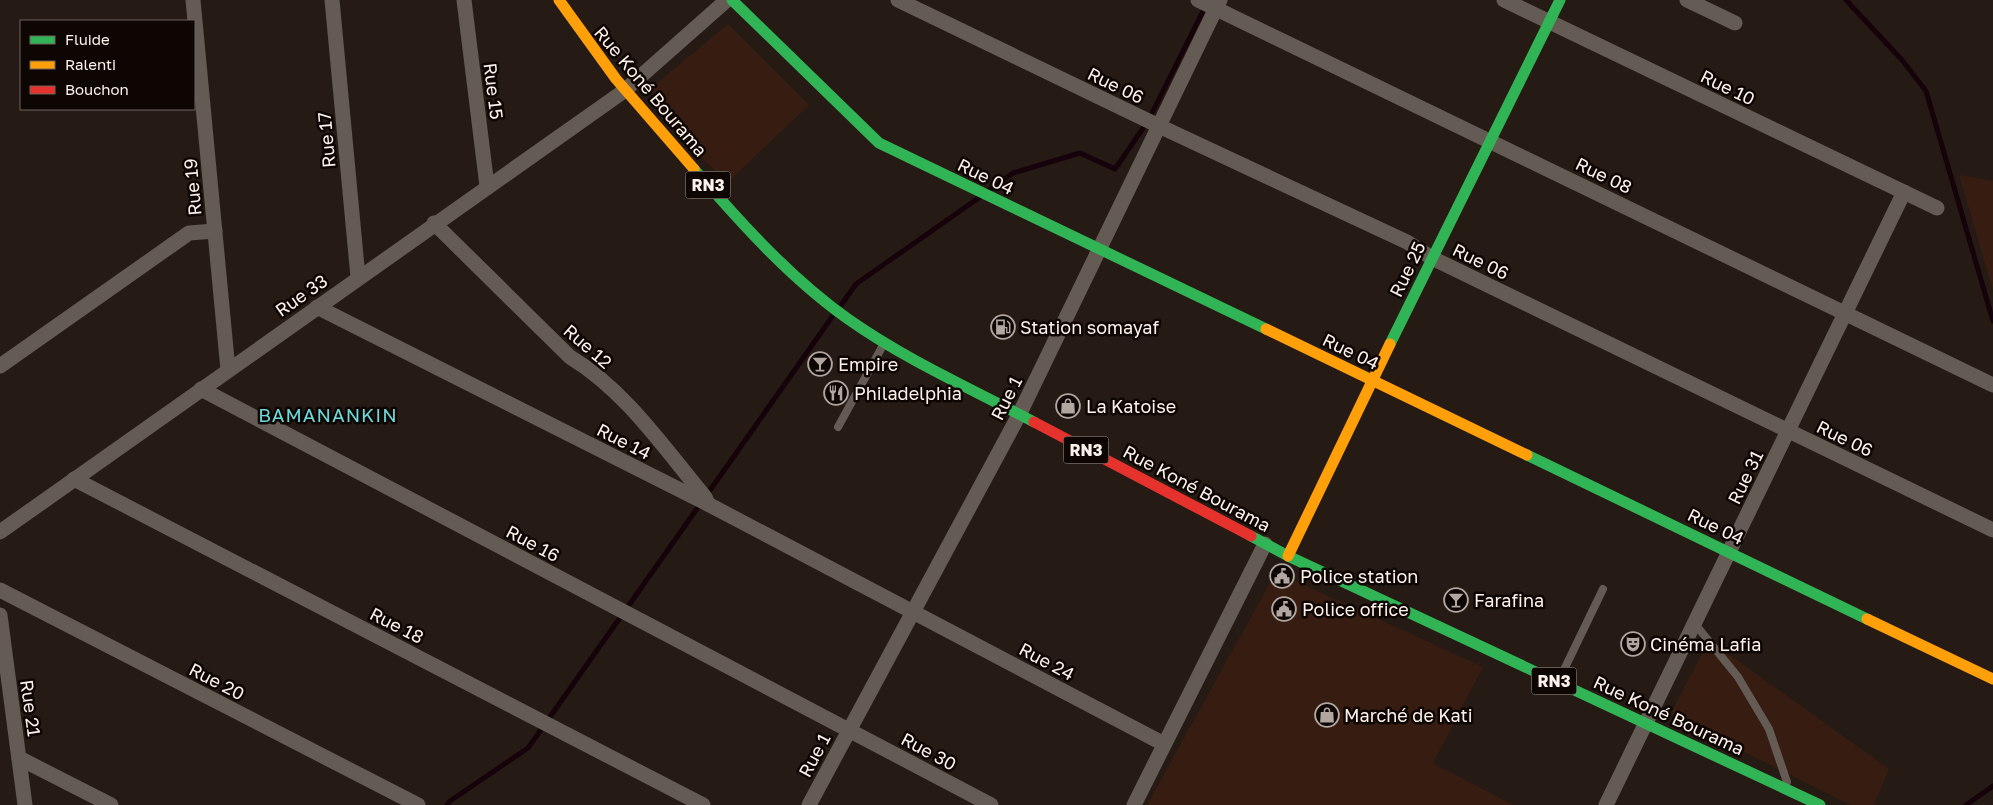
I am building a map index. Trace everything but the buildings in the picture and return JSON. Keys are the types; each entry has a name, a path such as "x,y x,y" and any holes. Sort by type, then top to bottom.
{"main road":[{"name":"Rue Koné Bourama","path":"559,0 581,35 624,91 706,184 789,269 837,311 884,344 1288,556 1820,805"},
{"name":"Rue 04","path":"732,0 878,143 1993,679"},
{"name":"Rue 25","path":"1288,556 1432,258 1560,0"}],"street":[{"name":"Rue 19","path":"193,0 195,20"},
{"name":"Rue 17","path":"332,0 358,278"},
{"name":"Rue 15","path":"464,0 487,186"},
{"name":"Rue 33","path":"0,532 624,91 728,0"},
{"name":"Rue 06","path":"898,0 1159,126 1406,242 1432,258 1993,530"},
{"name":"Rue 08","path":"1198,0 1218,4 1491,142 1993,384"},
{"name":"Rue 10","path":"1504,0 1937,208"},
{"path":"1687,0 1734,23"},
{"name":"Rue 1","path":"809,805 1019,415 1218,4"},
{"name":"Rue 19","path":"195,21 228,370"},
{"name":"Rue 31","path":"1606,805 1904,192"},
{"name":"Rue 12","path":"434,224 570,357 588,368 634,413 705,497 708,505"},
{"path":"0,366 190,233 215,231"},
{"name":"Rue 14","path":"317,307 708,505 912,612"},
{"name":"Rue 16","path":"201,389 849,730"},
{"name":"Rue 18","path":"74,479 703,805"},
{"path":"1134,805 1265,544"},
{"name":"Rue 20","path":"0,590 418,805"},
{"name":"Rue 24","path":"912,612 1164,744"},
{"name":"Rue 21","path":"0,615 25,805"},
{"name":"Rue 30","path":"849,730 991,805"},
{"path":"19,758 111,805"}],"lane":[{"path":"838,427 884,344"},
{"path":"1558,682 1604,589"},
{"path":"1695,624 1738,677 1769,729 1790,791"}],"shaded area":[{"path":"728,24 809,105 728,182 689,146 650,89"},
{"path":"1959,175 1993,181 1993,290"},
{"name":"Marché de Kati","path":"1276,572 1483,667 1433,763 1513,805 1147,805"},
{"path":"1709,640 1889,769 1874,805 1851,805 1670,715"}],"waterway":[{"path":"1846,0 1902,60 1926,91 1993,321"},
{"path":"989,190 1013,173 1080,153 1115,169 1148,121 1206,5"},
{"path":"842,304 856,284 980,197"},
{"path":"706,496 832,317"},
{"path":"447,805 450,801 528,748 701,503"},
{"path":"1966,805 1993,786"}],"traffic: fast":[{"path":"732,0 879,143 1266,329"},
{"path":"1390,344 1560,0"},
{"path":"694,169 786,268 848,319 916,361 1034,422"},
{"path":"1527,455 1867,619"},
{"path":"1251,536 1288,556 1820,805"}],"traffic: slow":[{"path":"559,0 616,79 694,169"},
{"path":"1266,329 1527,455"},
{"path":"1288,556 1390,344"},
{"path":"1867,619 1993,679"}],"traffic: jam":[{"path":"1034,422 1251,536"}],"place":[{"name":"Station somayaf","path":"1003,327"},
{"name":"Empire","path":"820,364"},
{"name":"Philadelphia","path":"836,393"},
{"name":"La Katoise","path":"1068,406"},
{"name":"Police station","path":"1282,576"},
{"name":"Farafina","path":"1456,600"},
{"name":"Police office","path":"1284,609"},
{"name":"Cinéma Lafia","path":"1633,644"},
{"name":"Marché de Kati","path":"1327,715"}],"district":[{"name":"BAMANANKIN","path":"328,414"}]}
